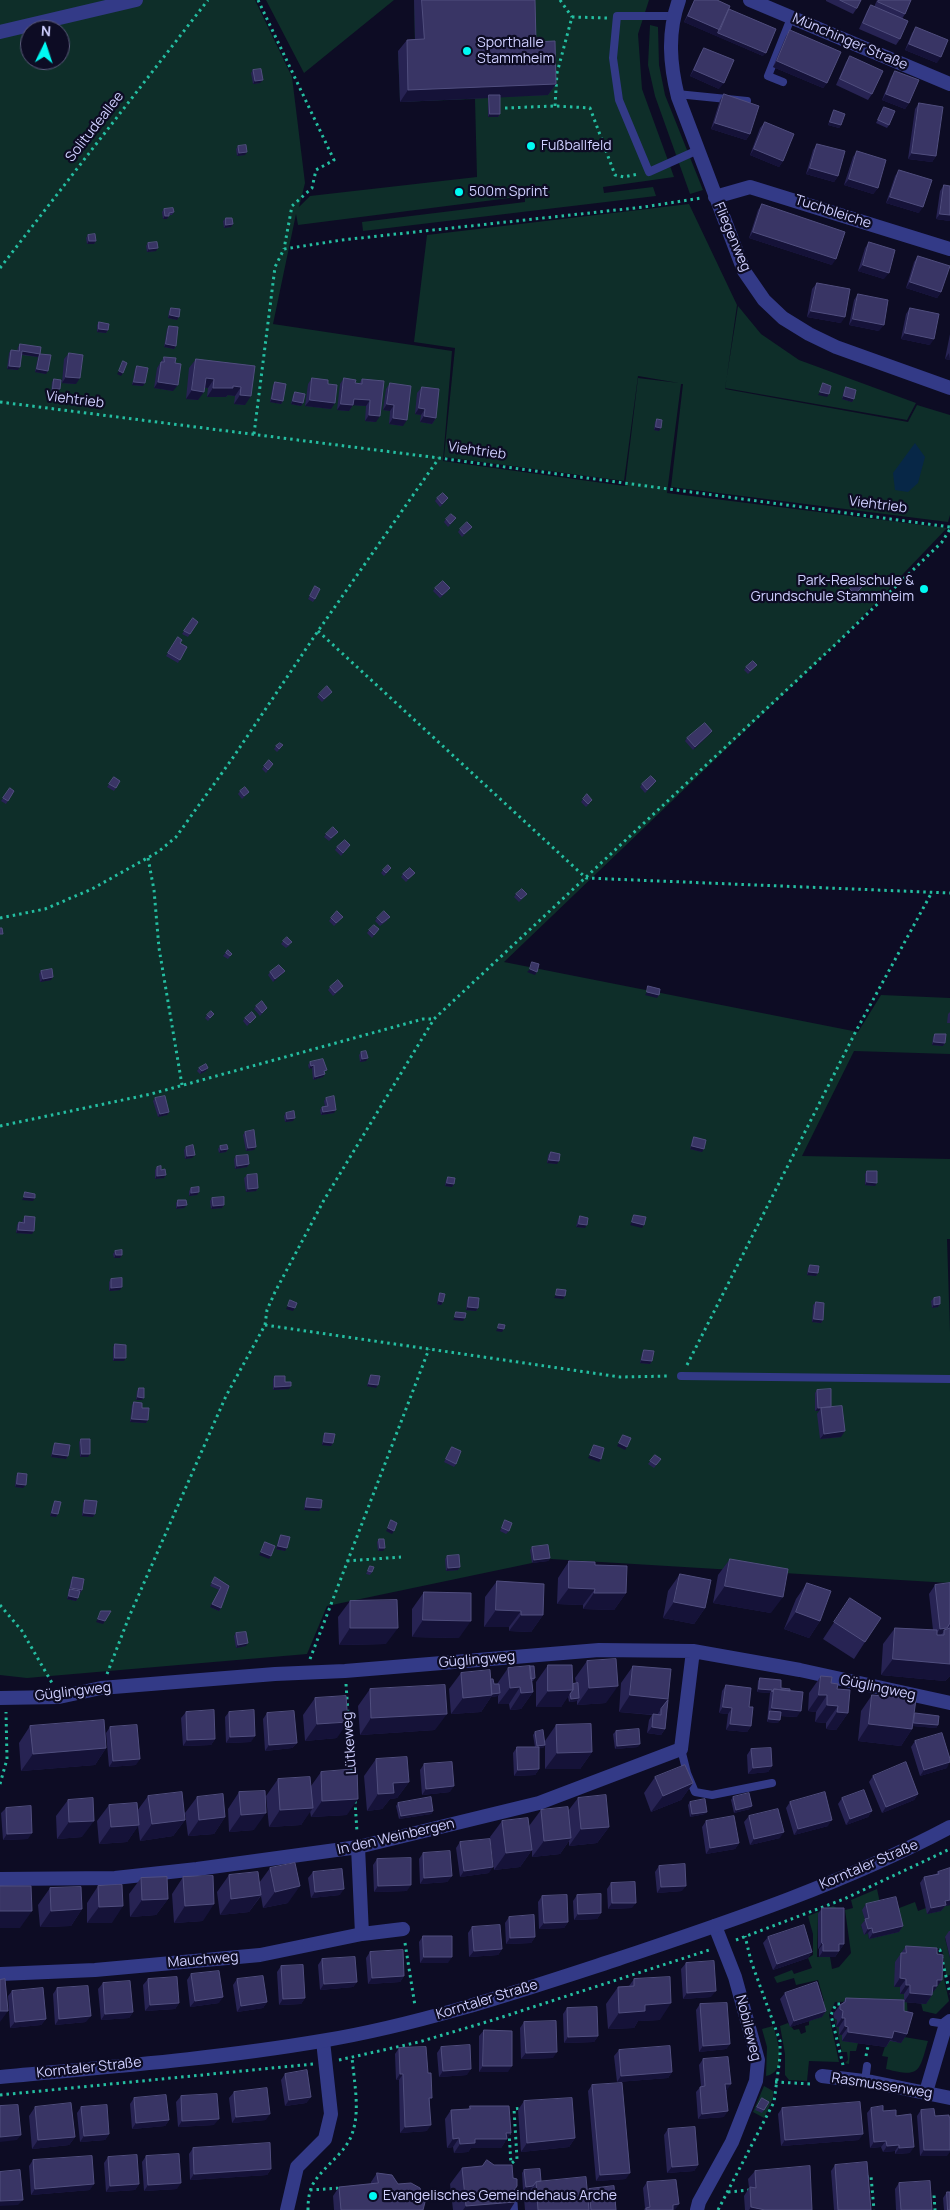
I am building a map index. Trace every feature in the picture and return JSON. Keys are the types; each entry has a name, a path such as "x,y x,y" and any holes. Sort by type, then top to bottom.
{"street":[{"path":"0,32 136,0"},
{"name":"Fliegenweg","path":"678,0 673,16 671,69 677,94 744,271 764,300 783,318 808,334 836,347 950,388"},
{"name":"Münchinger Straße","path":"750,0 949,80"},
{"name":"Tuchbleiche","path":"715,197 750,187 950,249"},
{"name":"Güglingweg","path":"3,1698 59,1697 101,1688 306,1672 345,1671 599,1650 693,1651 800,1670 950,1703"},
{"path":"681,1749 693,1651"},
{"name":"In den Weinbergen","path":"0,1879 115,1878 358,1848 539,1803 681,1749"},
{"name":"Korntaler Straße","path":"0,2077 265,2050 323,2041 417,2022 492,2000 715,1926 858,1872 950,1827"},
{"path":"358,1848 362,1934"},
{"name":"Nobileweg","path":"697,2210 699,2202 732,2142 756,2081 758,2060 746,2015 715,1926"},
{"name":"Mauchweg","path":"0,1974 95,1970 260,1955 362,1934 403,1929"},
{"path":"926,2092 943,2023"},
{"path":"287,2210 297,2167 325,2139 331,2114 323,2041"},
{"name":"Rasmussenweg","path":"822,2076 865,2081 950,2098"}],"lane":[{"path":"673,16 617,16 613,58 619,100 649,172 698,150"},
{"path":"783,82 768,76 791,18"},
{"path":"677,94 747,101"},
{"path":"681,1376 950,1379"},
{"path":"681,1749 687,1773 695,1792 712,1795 772,1783"},
{"path":"865,2081 867,2066"},
{"path":"513,2183 514,2210"}],"path":[{"name":"Solitudeallee","path":"0,268 208,0"},
{"path":"254,434 275,267 284,249 292,206 312,188 316,170 334,160 258,0"},
{"path":"560,0 572,17"},
{"path":"572,17 617,19"},
{"path":"555,106 557,73 572,17"},
{"path":"505,108 555,106 590,108 615,175 624,177 649,172"},
{"path":"284,249 352,239 644,207 715,197"},
{"name":"Viehtrieb","path":"0,402 439,458 950,528"},
{"path":"0,918 45,909 92,889 148,858 176,837 232,759 318,631 439,458"},
{"path":"101,1688 129,1618 226,1396 265,1325 266,1310 324,1200 434,1019 839,641 942,542 950,528"},
{"path":"318,631 586,878 950,893"},
{"path":"148,858 154,890 159,948 182,1085"},
{"path":"265,1325 620,1376 681,1376 856,1031 932,892"},
{"path":"0,1126 182,1085 423,1019 434,1019"},
{"path":"306,1672 429,1349"},
{"path":"347,1561 401,1557"},
{"path":"0,1605 22,1631 59,1697"},
{"name":"Lütkeweg","path":"345,1671 353,1779"},
{"path":"0,1784 6,1759 3,1698"},
{"path":"354,1798 358,1848"},
{"path":"403,1929 417,2022"},
{"path":"924,1949 940,1950 950,1994"},
{"path":"843,2066 831,2015 836,2004 853,2004"},
{"name":"Rasmussenweg","path":"756,2081 811,2084 822,2076"},
{"path":"508,2126 511,2164 517,2159 514,2109 529,2107"},
{"path":"864,2177 871,2176 874,2208 866,2207"},
{"path":"864,2185 872,2184"},
{"path":"292,2191 348,2188"},
{"path":"728,2192 749,2190"},
{"path":"865,2196 873,2195"},
{"path":"927,2195 934,2195 935,2210"},
{"path":"927,2204 935,2204"}],"green space":[{"path":"0,0 255,0 292,77 305,183 299,207 310,196 477,177 475,99 400,102 398,51 415,50 414,0 649,0 638,34 642,89 674,177 603,187 604,193 653,187 656,196 363,231 362,222 525,202 525,196 298,225 296,214 273,324 452,351 443,461 625,486 638,378 679,383 638,376 624,481 444,457 455,348 414,342 427,235 689,204 737,305 725,389 908,422 917,405 950,415 950,515 948,522 671,487 683,384 681,384 667,493 947,528 839,641 504,962 858,1032 881,995 950,998 950,1054 854,1051 802,1156 950,1159 950,1239 947,1239 950,1332 950,1583 551,1559 327,1606 307,1654 27,1678 0,1675"},
{"path":"266,0 394,0 304,73"},
{"path":"650,25 658,27 659,65 665,95 703,190 690,194 655,96 648,65"},
{"path":"738,306 761,334 799,360 916,403 907,420 725,388"},
{"path":"877,1889 880,1903 865,1924 861,1925 864,1934 868,1933 869,1939 894,1910 915,1902 918,1911 926,1908 928,1914 940,1907 950,1905 950,1936 945,1938 950,1958 950,1975 946,1976 942,1949 921,1948 894,1987 900,1987 900,1993 904,1994 904,2002 907,2002 908,2023 904,2037 928,2041 920,2066 912,2072 906,2073 886,2069 888,2057 882,2056 887,2040 901,2043 873,2001 835,2002 829,2015 839,2062 809,2061 807,2081 789,2080 785,2075 785,2054 780,2026 788,2023 794,2030 799,2029 801,2034 806,2032 805,2026 809,2025 809,2021 824,2001 818,1980 796,1985 794,1978 777,1983 774,1977 792,1970 794,1974 812,1968 808,1958 813,1955 813,1934 808,1916 833,1906 837,1908 836,1914 818,1914 817,1957 830,1957 832,1969 839,1967 851,1953 845,1910 853,1908 851,1900"},
{"path":"925,1951 938,1952 949,2001 936,2014 923,2011 921,2003 926,2004 931,1988 936,1989"},
{"path":"834,2018 837,2020 836,2026 839,2027 839,2035 842,2035 842,2040 858,2043 856,2051 850,2051 849,2064 845,2063 848,2060 847,2052 842,2052"},
{"path":"773,2026 780,2055 777,2069 766,2076 767,2047 762,2029"},
{"path":"764,2086 773,2091 773,2098 764,2118 753,2112"}],"water":[{"path":"915,443 925,457 918,483 908,492 895,490 893,473"}],"building":[{"name":"Sporthalle Stammheim","path":"422,0 535,0 536,42 555,41 556,84 408,90 407,40 424,39"},
{"path":"695,0 717,0 730,6 720,30 688,16"},
{"path":"840,0 861,0 857,8"},
{"path":"879,0 911,0 905,14 878,2"},
{"path":"871,5 908,21 900,39 863,23"},
{"path":"729,9 776,29 766,53 718,33"},
{"path":"916,27 948,40 941,57 909,44"},
{"path":"790,30 841,52 827,83 777,61"},
{"path":"704,48 734,60 724,83 694,70"},
{"path":"850,56 883,71 872,94 840,79"},
{"path":"261,69 263,80 255,81 253,70"},
{"path":"895,71 919,80 909,103 886,94"},
{"path":"724,94 759,106 750,134 715,123"},
{"path":"489,95 500,95 500,114 490,114"},
{"path":"919,103 943,107 936,156 912,153"},
{"path":"884,107 895,111 889,125 878,120"},
{"path":"834,110 845,114 841,125 830,122"},
{"path":"765,122 794,134 783,161 754,149"},
{"path":"817,144 845,151 838,176 810,168"},
{"path":"246,145 247,152 239,153 238,146"},
{"path":"857,151 886,160 878,188 849,179"},
{"path":"899,170 932,180 923,207 890,197"},
{"path":"944,185 950,186 950,215 940,214"},
{"path":"762,204 845,232 836,259 753,232"},
{"path":"173,208 174,212 169,213 169,216 165,216 164,209"},
{"path":"226,218 232,218 233,224 226,225"},
{"path":"95,234 96,241 89,241 88,235"},
{"path":"157,242 158,248 149,249 148,243"},
{"path":"869,242 895,250 889,273 863,265"},
{"path":"918,256 950,266 941,292 910,282"},
{"path":"817,283 850,289 845,317 811,311"},
{"path":"858,294 888,300 884,325 853,319"},
{"path":"171,308 180,309 179,317 170,315"},
{"path":"910,308 939,314 934,339 905,333"},
{"path":"99,322 109,324 108,330 99,329"},
{"path":"169,326 178,327 176,346 166,344"},
{"path":"20,344 41,347 40,354 22,351 20,367 9,366 11,350 19,351"},
{"path":"69,353 83,355 80,378 66,377"},
{"path":"40,354 51,355 48,371 37,369"},
{"path":"164,357 176,358 175,363 181,364 178,385 158,382 161,362 164,362"},
{"path":"196,359 255,366 251,396 240,395 241,387 213,388 214,379 206,378 204,392 192,390"},
{"path":"123,361 127,363 123,373 119,371"},
{"path":"137,366 148,368 145,383 134,382"},
{"path":"312,378 328,380 328,384 337,385 335,403 310,400"},
{"path":"344,378 356,380 355,383 362,384 362,379 384,381 380,416 369,415 370,400 354,399 353,405 341,404"},
{"path":"54,379 61,380 60,389 53,389"},
{"path":"275,382 286,384 283,401 272,399"},
{"path":"390,383 411,386 407,420 393,418 394,405 387,404"},
{"path":"823,383 831,386 829,394 820,392"},
{"path":"422,387 439,389 436,418 424,416 425,409 419,408"},
{"path":"846,387 856,390 854,399 844,396"},
{"path":"295,392 305,394 303,403 293,401"},
{"path":"657,419 662,420 661,428 656,427"},
{"path":"443,493 448,498 442,504 437,498"},
{"path":"451,514 456,518 450,524 446,519"},
{"path":"467,522 472,527 464,534 460,529"},
{"path":"859,580 864,585 855,594 850,589"},
{"path":"443,581 450,588 442,595 435,588"},
{"path":"315,586 320,589 315,599 310,596"},
{"path":"193,618 198,622 190,634 184,631"},
{"path":"178,637 182,640 180,643 187,647 180,660 168,653"},
{"path":"753,661 757,665 750,671 746,667"},
{"path":"327,686 332,692 324,699 319,694"},
{"path":"705,723 712,731 695,747 687,738"},
{"path":"280,743 283,745 279,749 276,746"},
{"path":"269,760 273,764 268,770 264,766"},
{"path":"651,776 656,781 647,790 642,784"},
{"path":"114,777 120,781 116,788 109,784"},
{"path":"245,787 249,792 244,796 240,791"},
{"path":"10,788 14,791 8,801 3,798"},
{"path":"587,794 592,800 588,804 583,799"},
{"path":"333,827 338,832 331,838 326,834"},
{"path":"345,840 350,845 343,853 337,847"},
{"path":"388,865 391,868 386,873 383,870"},
{"path":"410,868 415,873 408,879 403,874"},
{"path":"522,889 527,894 521,899 516,894"},
{"path":"337,911 343,917 336,923 331,918"},
{"path":"384,911 390,917 382,923 377,918"},
{"path":"374,925 379,929 374,935 369,930"},
{"path":"287,937 292,942 288,945 283,941"},
{"path":"228,950 232,954 230,956 226,953"},
{"path":"532,962 539,964 537,972 530,969"},
{"path":"279,965 285,971 275,979 270,972"},
{"path":"52,969 53,977 43,979 41,971"},
{"path":"338,980 343,986 335,993 330,987"},
{"path":"648,986 660,989 659,995 647,992"},
{"path":"262,1001 267,1008 262,1013 256,1006"},
{"path":"211,1011 214,1014 210,1018 207,1015"},
{"path":"252,1012 256,1017 250,1023 245,1018"},
{"path":"935,1034 946,1034 945,1043 934,1042"},
{"path":"366,1051 368,1058 362,1059 361,1052"},
{"path":"323,1059 327,1070 324,1071 325,1074 315,1077 314,1065 311,1066 310,1062"},
{"path":"206,1064 208,1068 202,1071 199,1068"},
{"path":"165,1096 169,1112 160,1114 155,1098"},
{"path":"334,1096 336,1110 323,1112 322,1107 328,1106 326,1098"},
{"path":"294,1111 295,1118 287,1119 286,1113"},
{"path":"254,1130 256,1147 248,1148 245,1132"},
{"path":"694,1137 706,1140 704,1149 692,1146"},
{"path":"193,1145 195,1155 187,1156 186,1147"},
{"path":"227,1145 228,1149 221,1150 220,1146"},
{"path":"551,1152 560,1154 559,1161 549,1160"},
{"path":"248,1155 249,1164 237,1166 236,1156"},
{"path":"161,1166 161,1170 165,1169 166,1175 157,1176 157,1167"},
{"path":"867,1171 877,1171 877,1183 867,1182"},
{"path":"257,1174 258,1188 248,1189 247,1175"},
{"path":"448,1177 455,1178 454,1184 447,1183"},
{"path":"199,1187 199,1192 191,1193 191,1188"},
{"path":"25,1192 35,1194 35,1198 24,1197"},
{"path":"224,1197 224,1205 213,1206 212,1198"},
{"path":"178,1200 186,1200 187,1205 178,1206"},
{"path":"634,1215 646,1217 644,1225 632,1222"},
{"path":"25,1216 35,1217 34,1231 18,1230 19,1222 24,1223"},
{"path":"580,1216 588,1218 587,1225 579,1224"},
{"path":"122,1250 122,1255 116,1255 115,1251"},
{"path":"810,1265 819,1266 818,1273 809,1272"},
{"path":"122,1278 122,1287 111,1288 111,1279"},
{"path":"557,1289 566,1290 565,1296 556,1295"},
{"path":"440,1293 445,1294 443,1302 439,1301"},
{"path":"469,1297 479,1298 478,1308 468,1307"},
{"path":"940,1297 940,1304 934,1305 934,1298"},
{"path":"290,1300 297,1303 295,1308 288,1306"},
{"path":"816,1302 824,1303 823,1320 814,1319"},
{"path":"456,1312 466,1313 465,1318 455,1317"},
{"path":"499,1324 505,1325 504,1329 498,1328"},
{"path":"115,1344 126,1345 126,1358 115,1358"},
{"path":"644,1350 654,1351 652,1361 642,1360"},
{"path":"371,1375 380,1376 378,1385 369,1384"},
{"path":"275,1376 285,1376 285,1382 291,1382 291,1386 275,1387"},
{"path":"139,1388 144,1388 144,1398 138,1397"},
{"path":"831,1389 831,1407 818,1408 817,1390"},
{"path":"134,1402 142,1403 142,1408 149,1408 148,1420 132,1419"},
{"path":"842,1406 845,1431 824,1434 821,1408"},
{"path":"325,1433 335,1434 333,1443 324,1442"},
{"path":"623,1435 631,1438 627,1447 619,1443"},
{"path":"81,1439 90,1439 90,1454 82,1454"},
{"path":"55,1443 70,1445 68,1456 53,1454"},
{"path":"594,1445 604,1448 601,1459 590,1455"},
{"path":"452,1447 461,1451 456,1464 446,1459"},
{"path":"655,1455 661,1459 656,1465 650,1461"},
{"path":"18,1473 27,1474 26,1485 17,1484"},
{"path":"307,1498 322,1500 321,1508 306,1507"},
{"path":"85,1500 97,1501 95,1514 84,1513"},
{"path":"55,1501 61,1502 58,1514 52,1513"},
{"path":"391,1520 397,1523 394,1531 388,1528"},
{"path":"505,1520 512,1523 509,1531 502,1528"},
{"path":"281,1535 290,1537 287,1548 278,1546"},
{"path":"379,1539 384,1539 385,1548 380,1548"},
{"path":"265,1542 275,1546 271,1556 261,1552"},
{"path":"548,1545 550,1558 534,1560 532,1547"},
{"path":"459,1555 460,1567 448,1568 447,1556"},
{"path":"730,1559 788,1569 783,1597 725,1586"},
{"path":"569,1561 595,1562 595,1565 627,1566 626,1593 594,1593 595,1589 569,1588"},
{"path":"370,1566 374,1567 372,1572 368,1571"},
{"path":"680,1574 711,1580 705,1608 674,1602"},
{"path":"73,1577 84,1579 82,1590 71,1588"},
{"path":"215,1577 229,1586 221,1608 212,1604 221,1587 212,1583"},
{"path":"497,1581 544,1584 543,1615 521,1615 521,1611 496,1610"},
{"path":"807,1583 831,1591 820,1621 796,1612"},
{"path":"950,1583 950,1623 947,1628 940,1629 935,1585"},
{"path":"70,1589 80,1591 78,1598 69,1596"},
{"path":"424,1592 471,1593 471,1621 423,1620"},
{"path":"850,1598 881,1618 865,1642 834,1622"},
{"path":"397,1600 398,1628 350,1628 350,1601"},
{"path":"101,1611 111,1611 105,1621 98,1619"},
{"path":"895,1628 937,1630 937,1635 944,1635 944,1630 950,1628 950,1664 893,1659"},
{"path":"246,1632 248,1643 238,1645 236,1633"},
{"path":"616,1659 618,1686 589,1688 587,1661"},
{"path":"548,1665 572,1665 573,1690 548,1691"},
{"path":"530,1666 533,1692 521,1693 520,1687 510,1688 508,1668"},
{"path":"530,1666 534,1666 535,1678 531,1679"},
{"path":"633,1666 671,1669 668,1699 630,1695"},
{"path":"490,1670 492,1695 463,1698 461,1673"},
{"path":"821,1676 832,1677 831,1683 838,1684 837,1689 850,1690 848,1713 837,1712 838,1706 827,1705 827,1695 819,1695"},
{"path":"760,1678 781,1680 781,1688 790,1689 790,1691 774,1689 772,1692 772,1690 759,1689"},
{"path":"491,1679 493,1679 494,1684 499,1684 500,1693 492,1694"},
{"path":"578,1683 579,1698 571,1699 570,1694 573,1690 573,1684"},
{"path":"445,1685 447,1714 371,1718 370,1689"},
{"path":"726,1685 751,1688 749,1707 753,1707 751,1726 730,1724 732,1708 723,1707"},
{"path":"774,1689 803,1692 801,1711 772,1708"},
{"path":"872,1695 916,1699 912,1729 869,1724"},
{"path":"346,1696 348,1722 317,1724 315,1698"},
{"path":"668,1700 665,1729 652,1727 653,1714 661,1715 661,1709"},
{"path":"214,1710 215,1739 187,1740 186,1712"},
{"path":"254,1710 255,1736 230,1737 229,1712"},
{"path":"294,1711 297,1743 269,1745 267,1713"},
{"path":"770,1711 781,1712 780,1720 769,1719"},
{"path":"915,1713 939,1716 938,1725 914,1723"},
{"path":"104,1720 106,1748 33,1754 30,1726"},
{"path":"591,1724 592,1752 557,1753 556,1725"},
{"path":"137,1725 140,1759 113,1761 110,1727"},
{"path":"639,1729 640,1744 617,1746 616,1731"},
{"path":"543,1730 545,1745 537,1746 535,1732"},
{"path":"942,1733 950,1762 924,1770 915,1741"},
{"path":"517,1747 539,1747 539,1769 518,1770"},
{"path":"771,1748 772,1766 753,1768 751,1749"},
{"path":"407,1757 409,1782 393,1783 394,1793 378,1794 376,1759"},
{"path":"452,1762 454,1786 426,1789 424,1764"},
{"path":"906,1762 918,1794 886,1807 873,1776"},
{"path":"685,1765 693,1783 663,1796 655,1777"},
{"path":"357,1769 358,1799 322,1801 321,1772"},
{"path":"310,1777 313,1808 280,1810 278,1779"},
{"path":"864,1790 872,1811 850,1819 842,1798"},
{"path":"265,1791 266,1813 241,1815 239,1792"},
{"path":"182,1792 185,1820 152,1824 148,1796"},
{"path":"825,1792 832,1820 798,1829 790,1802"},
{"path":"749,1793 752,1806 736,1810 733,1797"},
{"path":"223,1794 225,1817 199,1820 197,1797"},
{"path":"606,1795 609,1827 581,1829 578,1798"},
{"path":"431,1797 433,1811 401,1816 398,1803"},
{"path":"93,1798 94,1821 69,1822 68,1800"},
{"path":"705,1799 707,1812 692,1814 690,1802"},
{"path":"137,1803 139,1825 111,1827 109,1805"},
{"path":"31,1806 32,1833 7,1834 6,1808"},
{"path":"568,1807 571,1838 544,1841 541,1810"},
{"path":"778,1809 784,1832 754,1839 749,1816"},
{"path":"734,1816 739,1843 710,1848 706,1821"},
{"path":"528,1818 532,1850 506,1853 502,1821"},
{"path":"490,1839 493,1867 464,1871 460,1842"},
{"path":"450,1851 452,1876 424,1878 423,1853"},
{"path":"411,1858 411,1885 378,1886 377,1859"},
{"path":"295,1863 300,1886 275,1892 270,1868"},
{"path":"685,1864 686,1886 661,1887 659,1866"},
{"path":"950,1868 950,1900 945,1901 946,1905 931,1908 924,1877 939,1874 938,1872"},
{"path":"342,1869 344,1889 315,1892 313,1872"},
{"path":"258,1872 261,1895 231,1899 229,1875"},
{"path":"213,1876 214,1904 185,1906 183,1877"},
{"path":"167,1877 168,1899 142,1900 141,1878"},
{"path":"635,1882 636,1903 612,1903 611,1883"},
{"path":"122,1885 123,1906 99,1907 98,1886"},
{"path":"0,1886 31,1886 32,1911 0,1911"},
{"path":"81,1887 82,1909 51,1911 50,1888"},
{"path":"601,1894 601,1913 578,1914 577,1895"},
{"path":"567,1895 568,1922 544,1923 542,1896"},
{"path":"896,1897 903,1926 873,1933 872,1928 868,1929 865,1919 869,1918 866,1904"},
{"path":"822,1908 844,1908 844,1944 839,1944 839,1951 823,1951"},
{"path":"534,1915 535,1937 510,1938 509,1917"},
{"path":"500,1925 502,1949 474,1951 472,1927"},
{"path":"804,1925 812,1952 777,1964 768,1937"},
{"path":"423,1936 452,1936 452,1957 424,1957"},
{"path":"906,1946 937,1948 937,1954 943,1955 942,1980 937,1980 937,1986 933,1986 932,1995 910,1993 910,1985 906,1985 906,1979 900,1978 901,1953 906,1953"},
{"path":"403,1950 404,1976 372,1978 370,1952"},
{"path":"355,1957 357,1982 324,1984 322,1959"},
{"path":"714,1961 716,1991 687,1993 686,1963"},
{"path":"303,1965 305,1998 283,1999 281,1966"},
{"path":"219,1971 223,1997 195,2001 191,1974"},
{"path":"263,1976 267,2002 241,2006 237,1979"},
{"path":"177,1977 179,2003 150,2005 148,1979"},
{"path":"670,1977 671,2003 645,2005 645,2011 619,2013 618,1987 634,1986 634,1979"},
{"path":"5,1979 8,2011 0,2011 0,1980"},
{"path":"130,1981 133,2012 105,2014 103,1983"},
{"path":"817,1982 826,2011 794,2021 785,1993"},
{"path":"88,1986 91,2016 59,2019 57,1988"},
{"path":"43,1988 46,2019 15,2022 12,1991"},
{"path":"846,1998 904,2000 904,2011 913,2013 907,2034 894,2031 892,2038 848,2032 848,2027 845,2026 845,2018 842,2018 843,2011 840,2009 840,2005 845,2002"},
{"path":"727,2003 730,2044 703,2046 700,2004"},
{"path":"597,2007 598,2036 568,2037 567,2008"},
{"path":"556,2021 557,2052 526,2053 524,2022"},
{"path":"484,2030 512,2031 512,2066 483,2066"},
{"path":"470,2045 471,2069 443,2071 441,2047"},
{"path":"670,2046 672,2072 621,2076 619,2050"},
{"path":"426,2047 428,2073 431,2073 432,2098 429,2098 431,2125 405,2127 403,2074 400,2074 399,2048"},
{"path":"728,2057 731,2084 725,2084 728,2111 702,2114 700,2087 705,2086 703,2059"},
{"path":"307,2070 311,2097 289,2100 285,2074"},
{"path":"622,2083 630,2173 600,2175 592,2085"},
{"path":"267,2088 270,2114 236,2117 234,2092"},
{"path":"217,2094 219,2119 182,2121 181,2096"},
{"path":"166,2095 169,2120 136,2123 134,2098"},
{"path":"572,2098 575,2138 527,2143 524,2101"},
{"path":"762,2098 769,2102 764,2110 757,2107"},
{"path":"860,2102 863,2134 785,2140 782,2108"},
{"path":"71,2103 75,2137 38,2140 35,2107"},
{"path":"18,2105 21,2135 0,2137 0,2106"},
{"path":"107,2105 109,2134 84,2136 81,2107"},
{"path":"470,2106 509,2106 511,2133 506,2133 507,2139 475,2139 475,2143 460,2144 459,2138 453,2139 451,2110 470,2109"},
{"path":"883,2106 883,2111 896,2110 896,2116 911,2114 914,2147 899,2148 899,2145 887,2146 886,2141 874,2142 871,2108"},
{"path":"934,2109 935,2116 949,2115 950,2117 950,2150 924,2150 921,2110"},
{"path":"695,2127 698,2165 672,2167 668,2129"},
{"path":"270,2143 271,2169 194,2174 193,2148"},
{"path":"179,2154 181,2183 148,2185 146,2156"},
{"path":"137,2155 139,2184 110,2186 108,2157"},
{"path":"92,2156 94,2184 35,2189 33,2160"},
{"path":"487,2160 494,2165 512,2165 513,2178 517,2179 515,2202 466,2206 462,2168 482,2166"},
{"path":"867,2162 871,2210 838,2210 835,2165"},
{"path":"810,2166 812,2210 765,2210 751,2207 750,2187 756,2188 755,2171"},
{"path":"540,2169 541,2181 536,2182 533,2186 526,2187 524,2170"},
{"path":"20,2170 23,2200 0,2201 0,2172"},
{"name":"Evangelisches Gemeindehaus Arche","path":"377,2173 392,2175 398,2184 411,2183 420,2188 425,2202 423,2210 341,2210 339,2187 378,2183"},
{"path":"586,2177 589,2210 538,2210 536,2182"},
{"path":"676,2180 679,2204 673,2205 673,2210 646,2210 646,2208 650,2207 647,2182"},
{"path":"930,2181 932,2210 901,2210 899,2183"},
{"path":"614,2186 616,2210 591,2210 589,2189"},
{"path":"947,2192 950,2192 950,2210 948,2210"}],"place":[{"name":"Sporthalle Stammheim","path":"467,51"},
{"name":"Fußballfeld","path":"531,146"},
{"name":"500m Sprint","path":"459,192"},
{"name":"Park-Realschule & Grundschule Stammheim","path":"924,589"},
{"name":"Evangelisches Gemeindehaus Arche","path":"373,2196"}]}
